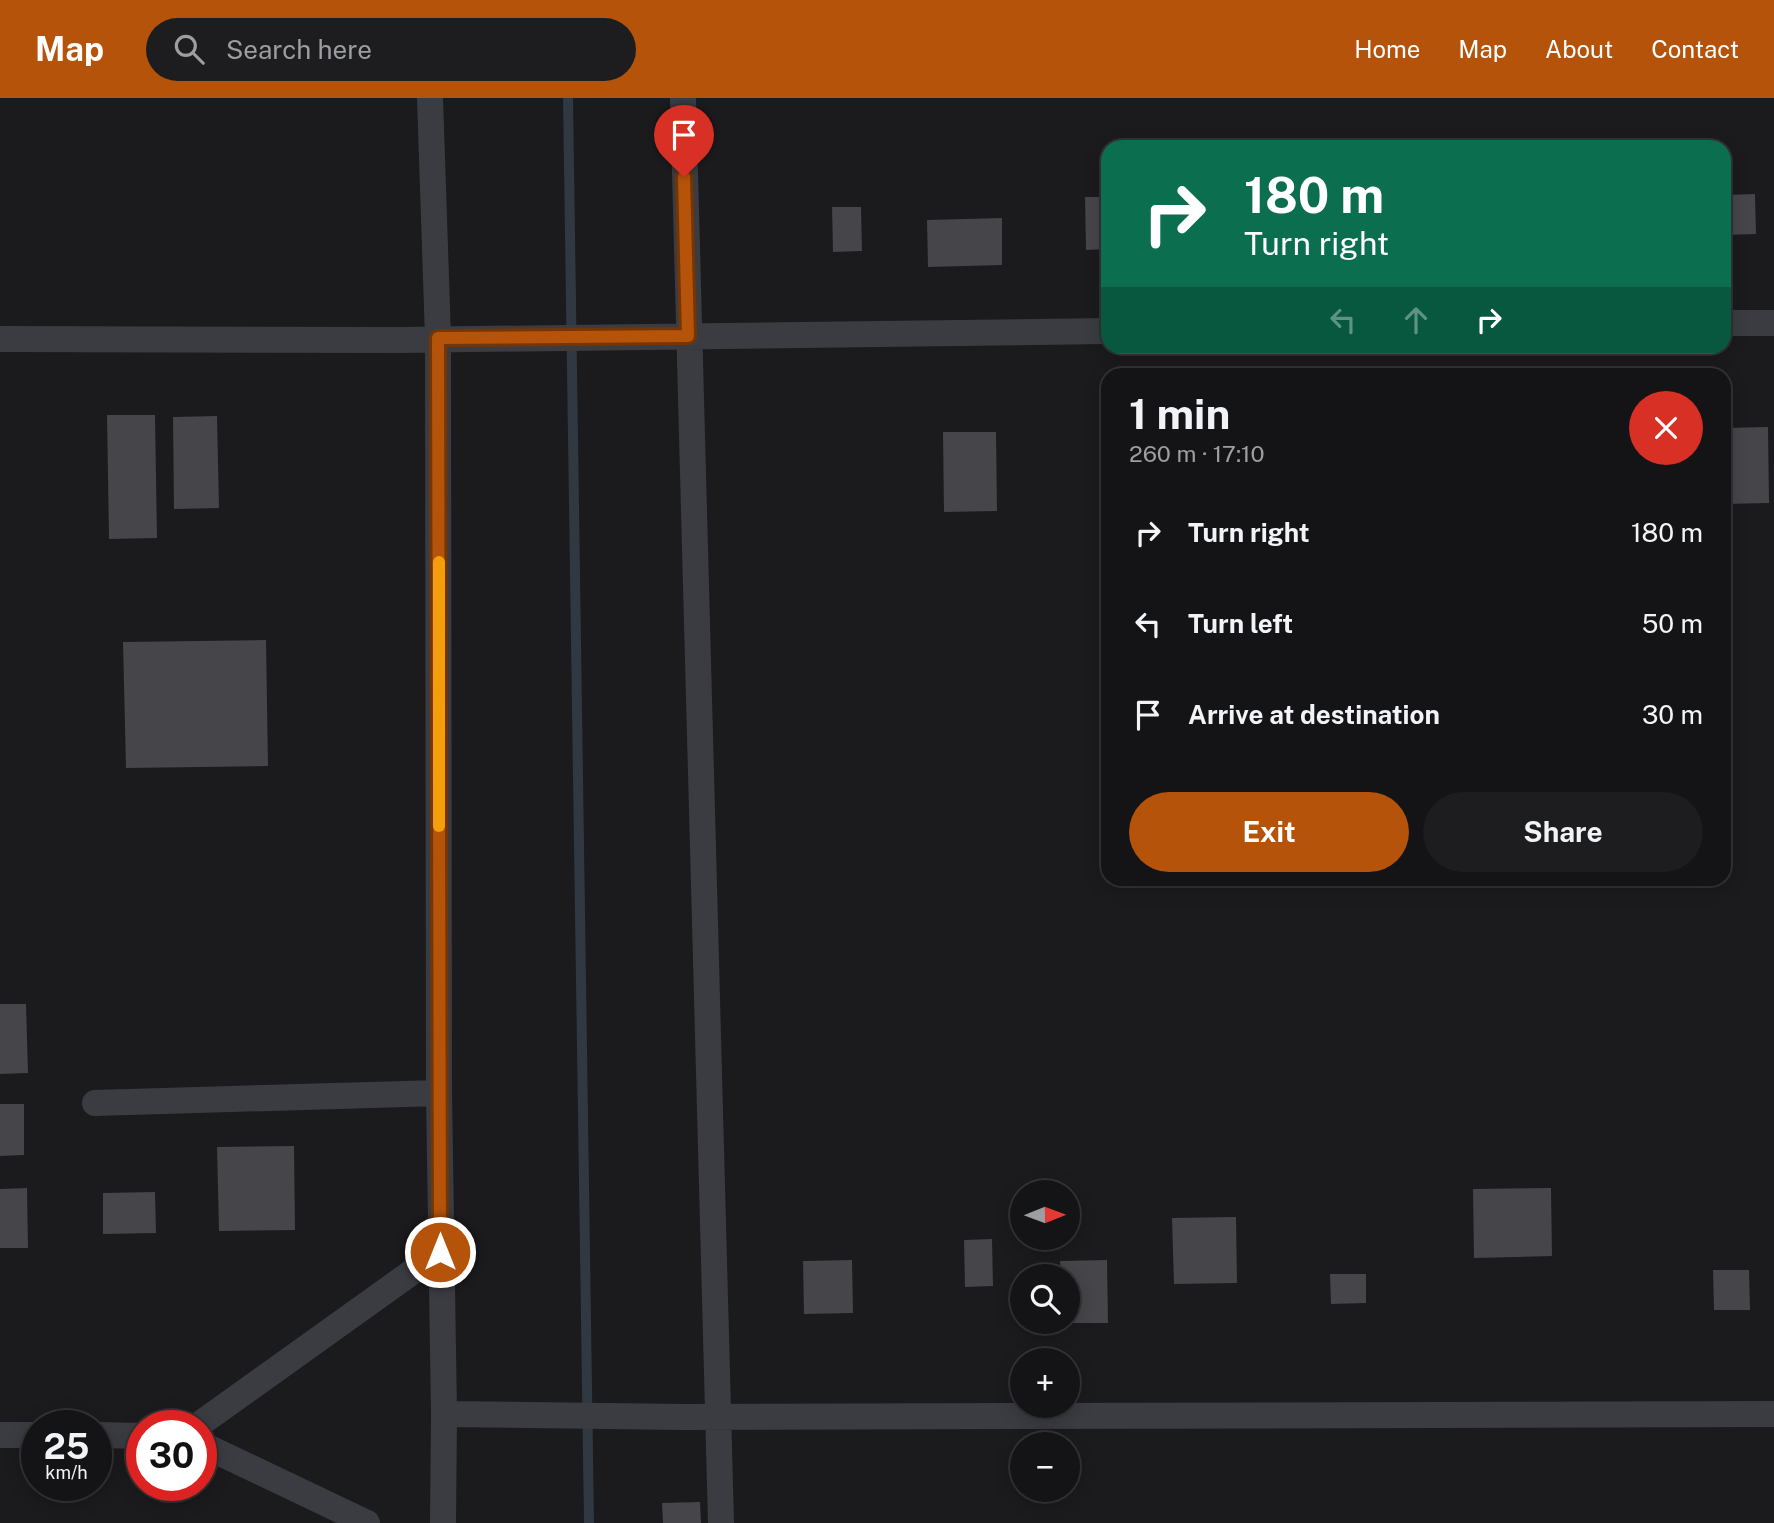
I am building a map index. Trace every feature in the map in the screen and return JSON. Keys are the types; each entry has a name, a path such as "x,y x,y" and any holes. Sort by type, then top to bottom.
{"street":[{"path":"429,98 438,338 439,1093 443,1523"},
{"path":"682,98 722,1523"},
{"path":"1731,323 1774,323"},
{"path":"0,339 401,340 1101,331"},
{"path":"95,1103 439,1093"},
{"path":"217,1412 440,1252"},
{"path":"444,1415 720,1417 1774,1414"},
{"path":"0,1435 21,1435"},
{"path":"217,1452 367,1523"}],"building":[{"path":"1755,194 1756,234 1731,235 1731,195"},
{"path":"1085,197 1101,197 1101,249 1086,250"},
{"path":"832,207 861,207 862,251 833,252"},
{"path":"1002,218 1002,265 928,267 927,220"},
{"path":"107,415 155,415 157,538 109,539"},
{"path":"217,416 219,508 174,509 173,417"},
{"path":"1768,427 1769,503 1731,504 1731,428"},
{"path":"943,432 996,432 997,511 944,512"},
{"path":"266,640 268,766 126,768 123,642"},
{"path":"0,1004 26,1004 28,1073 0,1074"},
{"path":"0,1104 24,1104 24,1155 0,1156"},
{"path":"294,1146 295,1230 219,1231 217,1147"},
{"path":"27,1188 28,1248 0,1248 0,1189"},
{"path":"1551,1188 1552,1256 1474,1258 1473,1189"},
{"path":"155,1192 156,1233 103,1234 103,1193"},
{"path":"1236,1217 1237,1283 1174,1284 1172,1218"},
{"path":"992,1239 993,1286 965,1287 964,1240"},
{"path":"852,1260 853,1313 804,1314 803,1261"},
{"path":"1107,1260 1108,1323 1080,1323 1080,1264 1060,1264 1060,1261"},
{"path":"1713,1270 1749,1270 1750,1310 1714,1310"},
{"path":"1330,1274 1366,1274 1366,1303 1331,1304"},
{"path":"700,1502 701,1523 663,1523 662,1503"}],"waterway":[{"path":"568,98 589,1523"}],"slow traffic":[{"path":"439,562 439,826"}],"route":[{"path":"440,1252 438,338 688,336 684,177"}]}
